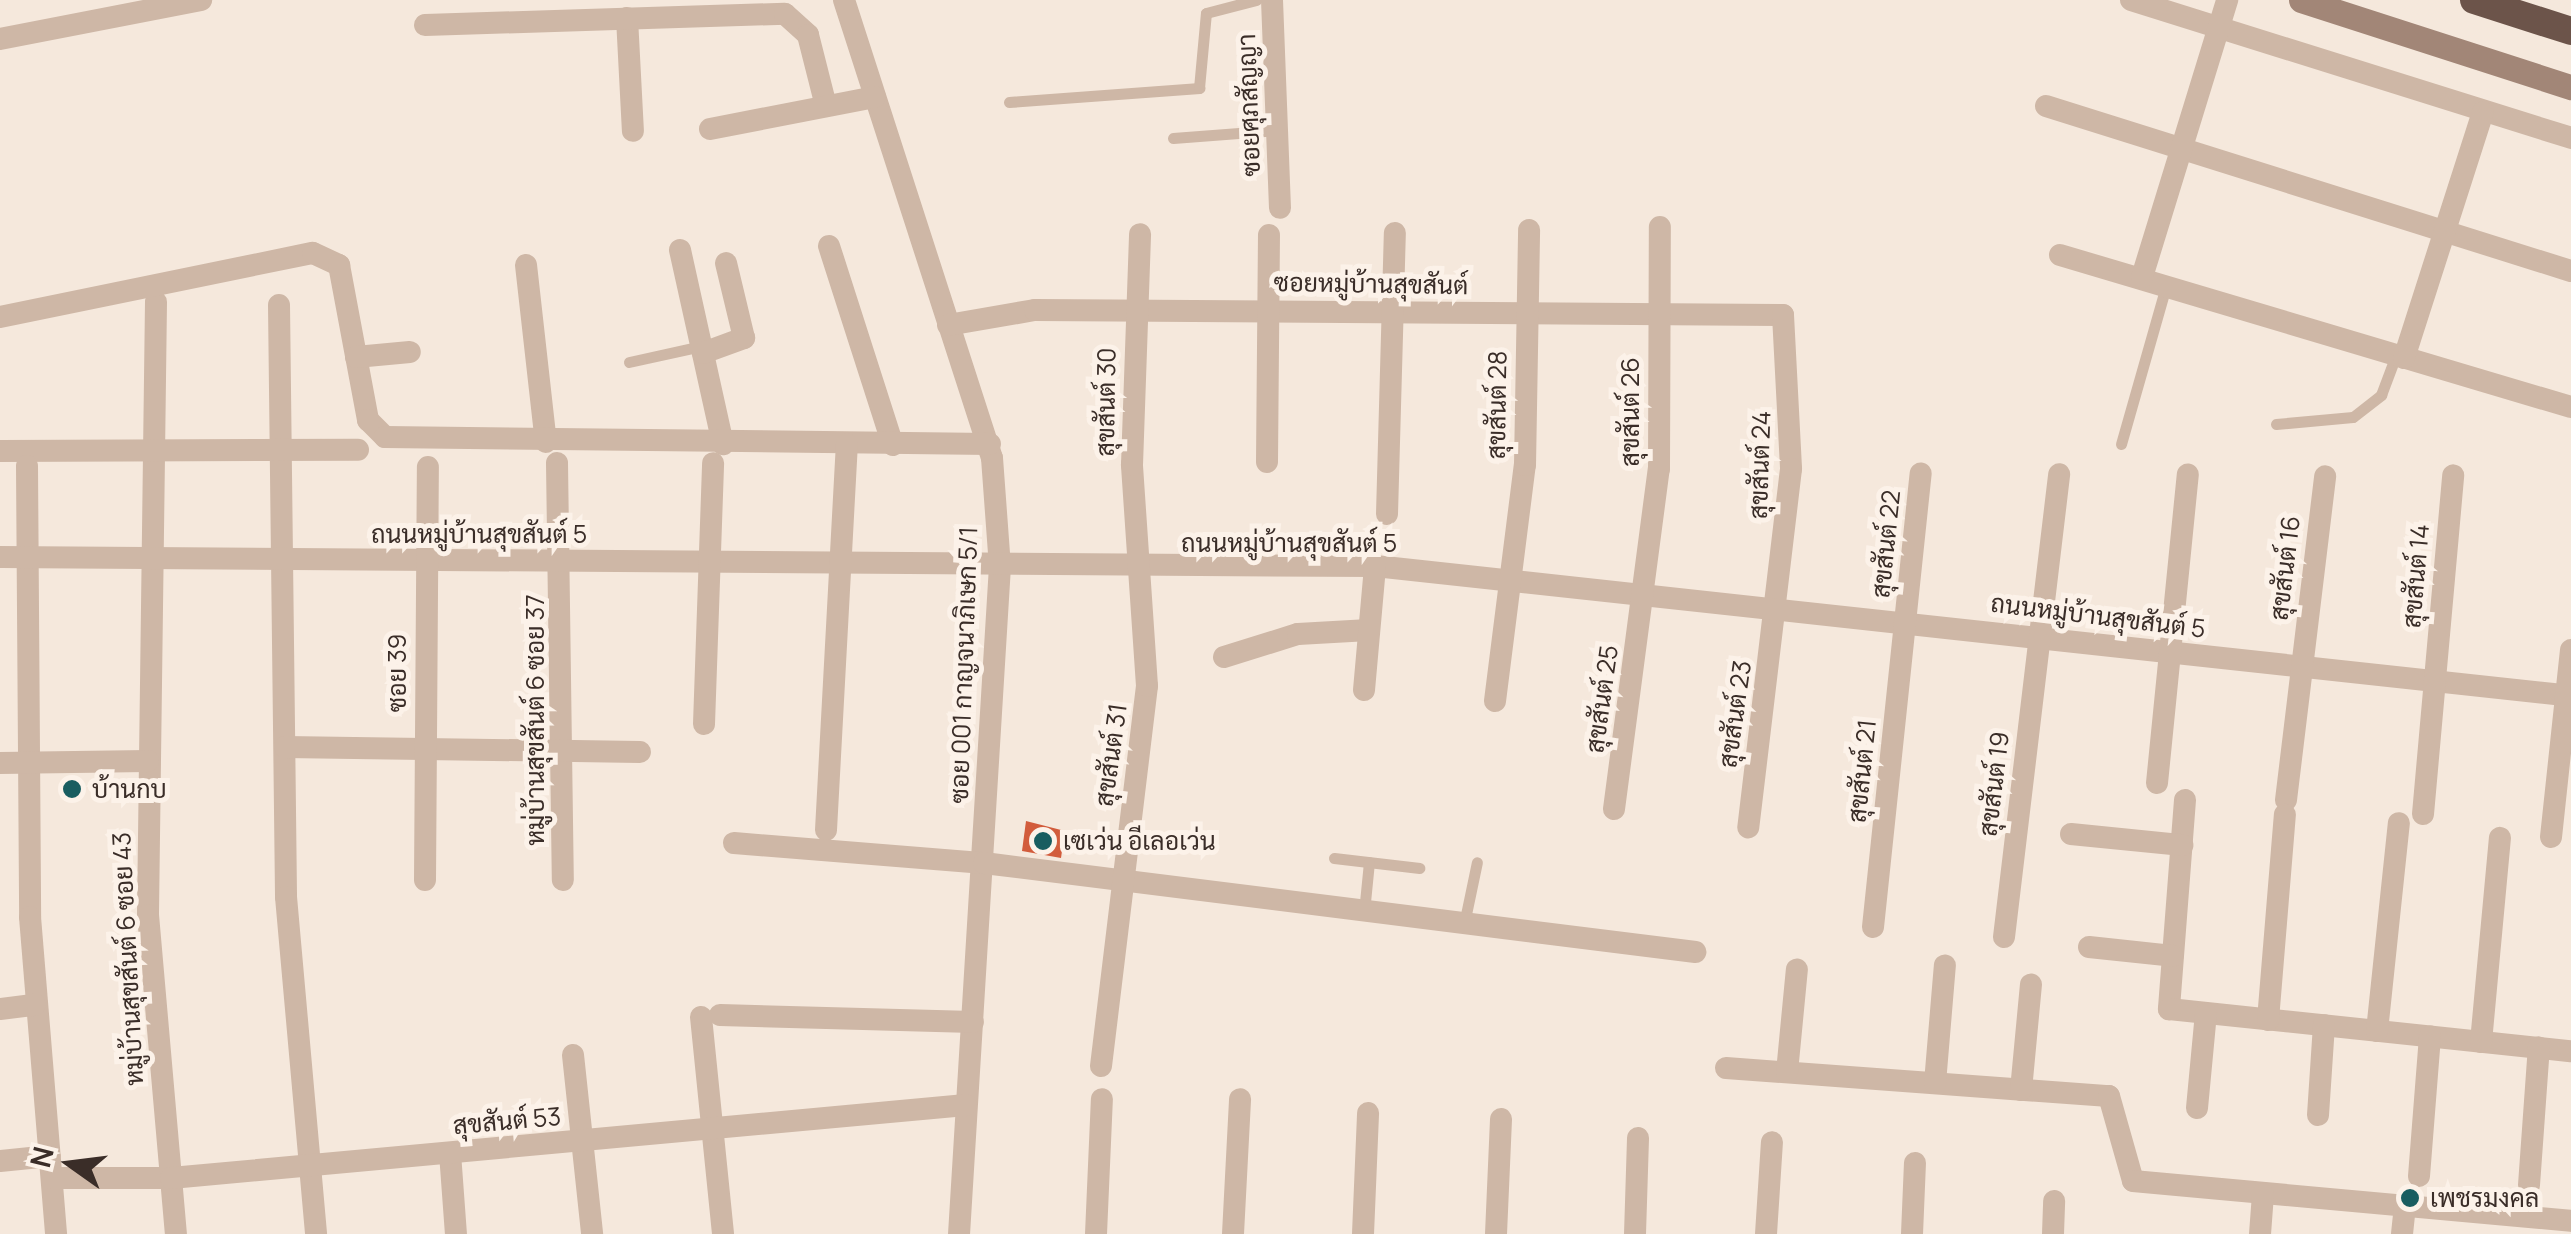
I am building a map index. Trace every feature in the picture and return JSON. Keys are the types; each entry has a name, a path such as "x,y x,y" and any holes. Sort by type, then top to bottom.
{"highway":[{"path":"2474,0 2571,31"}],"main road":[{"path":"2301,0 2571,88"}],"street":[{"path":"0,40 201,0"},
{"name":"ซอย 001 กาญจนาภิเษก 5/1","path":"844,0 990,444 1000,566 958,1234"},
{"name":"ซอยศุภสัญญา","path":"1272,0 1281,130 1280,208"},
{"path":"2131,0 2571,138"},
{"path":"2142,277 2179,147 2228,0"},
{"path":"425,25 784,14 808,35 826,106"},
{"path":"627,18 633,131"},
{"path":"710,129 875,97"},
{"path":"2046,106 2571,271"},
{"path":"2400,357 2483,112"},
{"name":"สุขสันต์ 26","path":"1644,596 1658,469 1660,228"},
{"name":"สุขสันต์ 28","path":"1495,701 1512,580 1530,230"},
{"path":"1387,514 1395,232"},
{"name":"สุขสันต์ 30","path":"1140,234 1132,465 1142,571"},
{"path":"1268,462 1269,235"},
{"path":"829,246 893,444"},
{"path":"680,250 702,349 718,453 704,724"},
{"path":"0,318 313,253 339,265 368,420 385,437 551,452 718,453 847,444 990,444"},
{"path":"2060,255 2571,407"},
{"path":"702,349 744,338 726,262"},
{"name":"หมู่บ้านสุขสันต์ 6 ซอย 37","path":"526,265 562,560 563,880"},
{"name":"หมู่บ้านสุขสันต์ 6 ซอย 43","path":"156,302 148,916 176,1234"},
{"path":"279,305 286,897 316,1234"},
{"name":"ซอยหมู่บ้านสุขสันต์","path":"948,325 1036,310 1658,315 1775,312 1788,323"},
{"name":"สุขสันต์ 24","path":"1778,608 1791,469 1788,323"},
{"path":"356,357 410,352"},
{"path":"826,830 845,565 847,444"},
{"path":"0,450 358,450"},
{"path":"27,466 25,762 35,1005 56,1234"},
{"name":"ซอย 39","path":"425,880 424,562 428,466"},
{"name":"สุขสันต์ 22","path":"1906,620 1920,474"},
{"name":"สุขสันต์ 19","path":"2004,937 2059,474"},
{"path":"2158,784 2188,475"},
{"name":"สุขสันต์ 14","path":"2423,814 2453,475"},
{"name":"สุขสันต์ 16","path":"2268,1020 2300,667 2325,476"},
{"name":"ถนนหมู่บ้านสุขสันต์ 5","path":"0,557 285,562 712,560 1142,571 1374,566 1906,620 2569,696"},
{"path":"1364,690 1374,566"},
{"name":"สุขสันต์ 31","path":"1102,1066 1147,686 1142,571"},
{"name":"สุขสันต์ 25","path":"1614,809 1644,596"},
{"name":"สุขสันต์ 23","path":"1748,827 1778,608"},
{"name":"สุขสันต์ 21","path":"1873,927 1906,620"},
{"path":"1224,657 1298,634 1370,630"},
{"path":"2551,836 2571,650"},
{"path":"284,747 640,752"},
{"path":"0,764 148,761"},
{"path":"2185,800 2169,1010 2571,1050"},
{"path":"2377,1031 2398,823"},
{"path":"2071,834 2182,846"},
{"path":"2481,1042 2500,838"},
{"path":"734,842 984,863 1695,952"},
{"path":"2090,947 2173,956"},
{"path":"1935,1083 1945,966"},
{"path":"1788,1072 1797,969"},
{"path":"2021,1090 2031,984"},
{"path":"0,1008 35,1005"},
{"path":"2198,1108 2206,1013"},
{"path":"724,1234 710,1016 973,1022"},
{"path":"2318,1115 2324,1026"},
{"path":"2420,1176 2430,1036"},
{"path":"2528,1186 2539,1047"},
{"path":"573,1054 592,1234"},
{"path":"1726,1068 2113,1100 2129,1180 2557,1224"},
{"path":"1096,1234 1102,1099"},
{"path":"1233,1234 1240,1099"},
{"name":"สุขสันต์ 53","path":"0,1161 170,1178 966,1105"},
{"path":"1363,1234 1368,1113"},
{"path":"1496,1234 1501,1119"},
{"path":"1635,1234 1638,1138"},
{"path":"1766,1234 1772,1142"},
{"path":"450,1154 456,1234"},
{"path":"1912,1234 1915,1163"},
{"path":"2260,1234 2263,1194"},
{"path":"2052,1234 2054,1201"},
{"path":"2402,1234 2405,1206"}],"lane":[{"path":"1010,102 1199,88 1206,14 1256,0"},
{"path":"1173,138 1281,130"},
{"path":"2120,444 2166,286"},
{"path":"630,362 702,349"},
{"path":"2276,424 2353,417 2382,395 2400,357"},
{"path":"1334,858 1419,868"},
{"path":"1364,912 1369,862"},
{"path":"1464,924 1478,862"}],"building":[{"name":"เซเว่น อีเลอเว่น","path":"1026,821 1065,831 1061,858 1022,851"}],"place":[{"name":"บ้านกบ","path":"72,789"},
{"name":"เซเว่น อีเลอเว่น","path":"1043,841"},
{"name":"เพชรมงคล","path":"2410,1198"}]}
